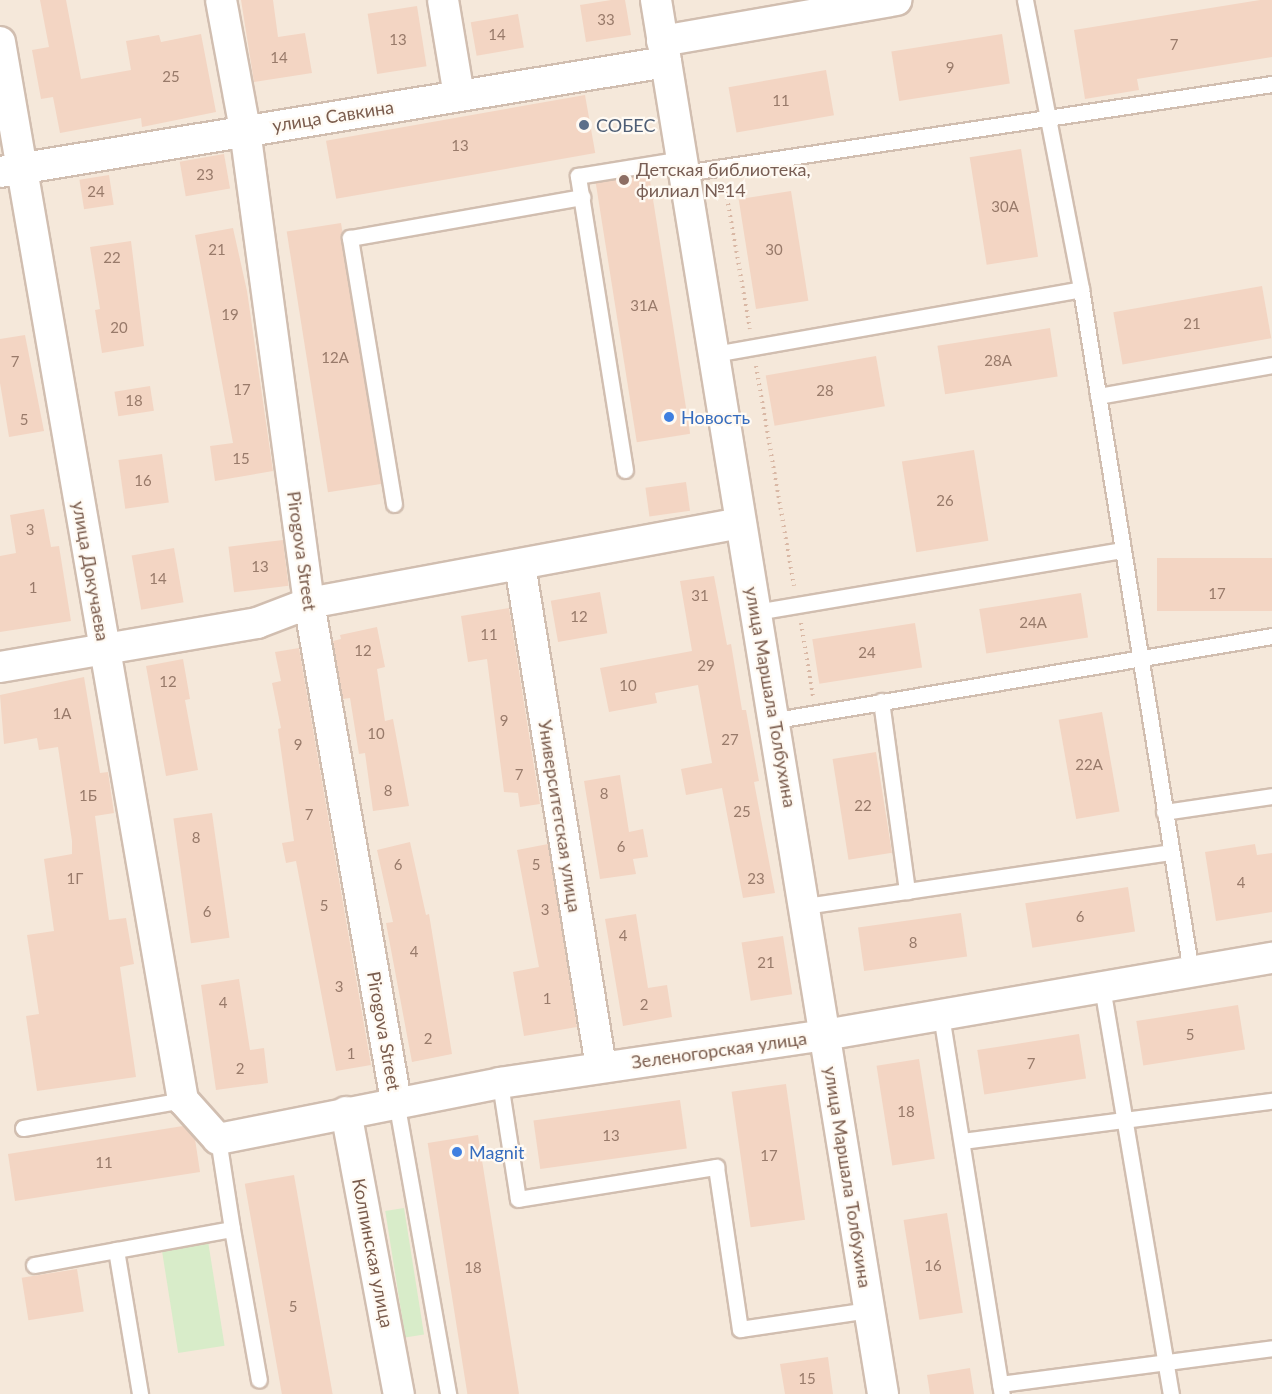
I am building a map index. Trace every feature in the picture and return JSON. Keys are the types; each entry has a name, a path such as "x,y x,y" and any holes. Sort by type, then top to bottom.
{"street":[{"name":"Pirogova Street","path":"221,0 245,130 309,603 396,1101"},
{"path":"443,0 459,96"},
{"name":"улица Маршала Толбухина","path":"656,0 741,524 776,720 883,1394"},
{"name":"улица Савкина","path":"11,170 459,96 896,0"},
{"name":"улица Докучаева","path":"0,42 11,170 105,649 183,1100"},
{"path":"0,667 257,623 309,603 741,524"},
{"name":"Университетская улица","path":"520,565 601,1067"},
{"name":"Зеленогорская улица","path":"218,1139 396,1101 500,1083 825,1035 1272,958"},
{"path":"183,1100 218,1139"},
{"name":"Колпинская улица","path":"346,1112 399,1394"}],"lane":[{"path":"1025,0 1081,289 1138,657 1191,972"},
{"path":"625,470 578,176 683,166 722,167 1272,84"},
{"path":"394,504 350,238 582,197"},
{"path":"714,354 1081,289"},
{"path":"1098,396 1272,365"},
{"path":"756,612 1123,550"},
{"path":"776,720 1272,636"},
{"path":"881,701 907,891"},
{"path":"1164,812 1272,796"},
{"path":"805,906 1171,852"},
{"path":"1102,987 1171,1394"},
{"path":"941,1015 1001,1389 1272,1348"},
{"path":"500,1083 518,1199 716,1167 740,1329 869,1310"},
{"path":"24,1128 183,1100"},
{"path":"396,1101 448,1394"},
{"path":"962,1142 1272,1101"},
{"path":"218,1139 259,1380"},
{"path":"34,1265 232,1229"},
{"path":"116,1250 140,1394"}],"path":[{"path":"722,167 816,713"}],"shaded area":[{"path":"0,0 1272,0 1272,1394 0,1394"}],"green space":[{"path":"404,1208 424,1334 405,1337 385,1211"},
{"path":"208,1241 225,1346 178,1353 162,1248"}],"building":[{"path":"40,0 66,0 81,79 131,70 126,41 159,35 161,42 201,34 216,112 142,127 141,118 60,133 53,97 41,99 32,50 49,47"},
{"path":"241,0 273,0 278,37 305,33 312,73 254,82"},
{"path":"625,0 631,35 586,42 580,5"},
{"path":"1272,0 1272,57 1137,79 1139,90 1085,99 1074,30"},
{"path":"417,6 427,66 377,74 368,14"},
{"path":"518,14 524,47 477,56 471,22"},
{"path":"1002,34 1010,83 899,101 891,52"},
{"path":"826,70 834,115 736,132 729,87"},
{"path":"585,95 595,153 336,199 326,141"},
{"path":"1021,149 1038,257 987,265 970,157"},
{"path":"224,154 230,188 186,196 180,162"},
{"path":"649,174 690,434 637,442 596,182"},
{"path":"109,175 114,205 84,209 79,180"},
{"path":"791,191 808,301 756,309 739,199"},
{"path":"341,223 382,484 328,492 287,232"},
{"path":"233,228 247,291 273,471 215,481 210,446 233,443 195,235"},
{"path":"131,241 144,346 102,353 95,310 100,309 90,247"},
{"path":"1262,286 1271,338 1122,364 1113,312"},
{"path":"1050,328 1058,376 945,394 937,346"},
{"path":"25,335 44,431 9,437 0,383 0,339"},
{"path":"876,356 885,406 775,426 766,375"},
{"path":"150,386 154,411 118,416 114,392"},
{"path":"974,450 988,541 916,552 902,461"},
{"path":"162,454 169,503 125,509 118,460"},
{"path":"686,482 690,511 649,516 645,488"},
{"path":"44,509 51,547 59,546 71,621 0,632 0,556 16,553 10,515"},
{"path":"283,540 289,586 234,592 228,547"},
{"path":"174,548 184,602 141,610 132,555"},
{"path":"1157,558 1272,558 1272,611 1157,611"},
{"path":"714,576 727,645 731,644 742,710 746,710 759,781 754,782 775,893 743,898 722,788 686,795 681,769 712,763 698,685 655,693 657,703 609,712 600,668 692,651 680,581"},
{"path":"600,592 607,633 558,642 551,601"},
{"path":"1081,593 1088,637 986,654 979,609"},
{"path":"509,608 540,804 520,807 518,793 504,792 487,659 468,662 461,616"},
{"path":"915,623 922,667 819,684 812,639"},
{"path":"377,627 385,667 377,669 385,721 393,719 409,806 373,811 365,753 359,754 350,698 343,699 333,641 341,639 340,635"},
{"path":"299,648 371,1065 336,1071 296,861 286,863 282,843 294,841 278,729 281,728 272,683 281,681 275,652"},
{"path":"183,659 190,699 185,700 198,770 166,776 146,666"},
{"path":"84,677 100,773 108,772 114,813 95,816 109,920 126,918 134,964 120,967 136,1077 37,1091 26,1016 39,1014 27,935 54,931 44,859 72,854 72,841 58,747 39,750 37,738 4,744 0,695"},
{"path":"1102,712 1120,811 1076,819 1059,720"},
{"path":"876,752 892,853 848,860 833,759"},
{"path":"620,775 629,832 643,829 648,857 633,859 636,874 600,879 584,781"},
{"path":"212,813 230,938 191,943 173,818"},
{"path":"410,842 426,915 429,914 452,1054 412,1062 386,923 393,922 377,850"},
{"path":"548,844 577,1027 524,1036 513,972 539,967 517,850"},
{"path":"1255,844 1257,855 1272,853 1272,912 1216,921 1205,852"},
{"path":"1128,887 1135,931 1032,948 1025,903"},
{"path":"961,913 967,957 864,971 858,927"},
{"path":"636,914 648,988 667,985 672,1017 623,1026 605,919"},
{"path":"783,936 792,994 751,1001 742,943"},
{"path":"239,979 250,1050 264,1048 268,1083 216,1090 201,985"},
{"path":"1238,1005 1245,1049 1143,1066 1136,1021"},
{"path":"1079,1034 1086,1078 984,1095 977,1050"},
{"path":"919,1059 935,1159 892,1165 877,1066"},
{"path":"786,1084 805,1220 751,1227 732,1092"},
{"path":"680,1100 687,1149 540,1169 533,1121"},
{"path":"183,1126 195,1139 200,1172 15,1201 8,1154"},
{"path":"478,1135 519,1394 467,1394 428,1143"},
{"path":"294,1175 333,1394 282,1394 245,1184"},
{"path":"947,1213 963,1313 919,1320 904,1220"},
{"path":"77,1269 84,1311 28,1320 22,1278"},
{"path":"828,1357 833,1394 785,1394 780,1364"},
{"path":"970,1368 974,1394 930,1394 927,1375"}],"place":[{"name":"СОБЕС","path":"584,125"},
{"name":"Детская библиотека, филиал №14","path":"624,180"},
{"name":"Новость","path":"669,417"},
{"name":"Magnit","path":"457,1152"}]}
